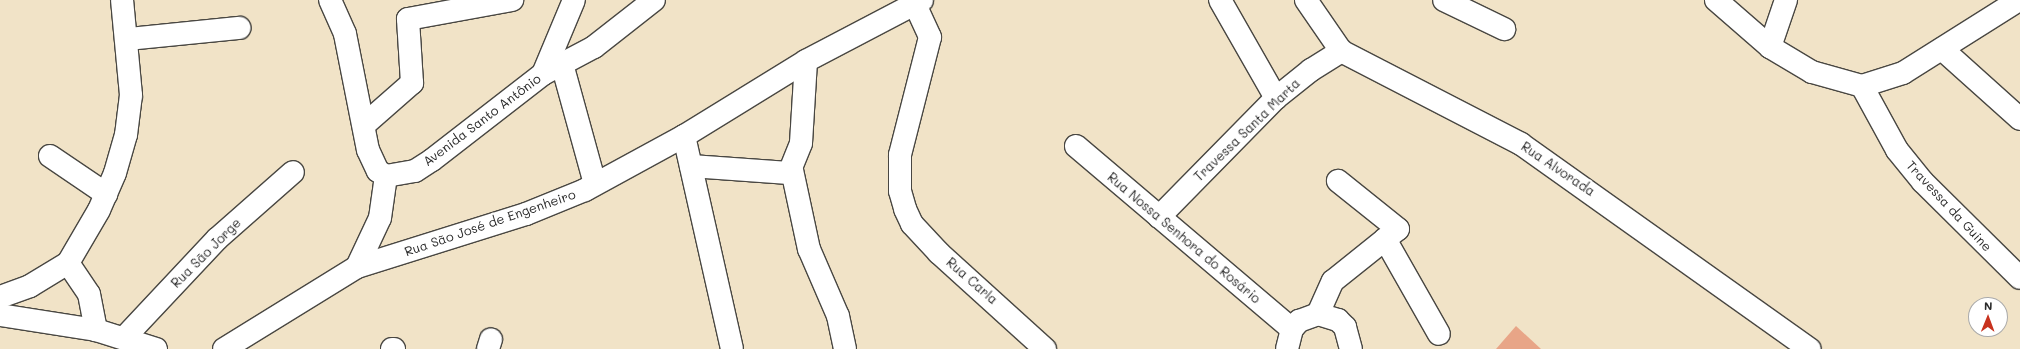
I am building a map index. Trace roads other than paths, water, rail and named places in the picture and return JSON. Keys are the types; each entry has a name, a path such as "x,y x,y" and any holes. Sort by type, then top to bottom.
{"street":[{"path":"0,297 30,286 68,263 106,194 126,135 131,95 128,39 122,0"},
{"path":"330,0 345,34 372,161 386,176 380,218 357,267"},
{"path":"364,125 412,83 408,19 512,0"},
{"path":"543,74 574,0"},
{"name":"Avenida Santo Antônio","path":"386,176 414,171 432,160 543,74 594,48 654,0"},
{"path":"1220,0 1276,98"},
{"name":"Rua Alvorada","path":"1306,0 1341,51 1522,144 1809,349"},
{"path":"1444,0 1504,30"},
{"path":"1716,0 1770,47 1812,72 1862,86 1902,73 2019,0"},
{"path":"1770,47 1786,0"},
{"name":"Rua São José de Engenheiro","path":"224,349 357,267 526,214 596,184 684,136 806,61 917,1"},
{"name":"Rua Carla","path":"917,1 930,37 900,155 900,191 905,209 912,224 940,253 1045,349"},
{"path":"128,39 239,28"},
{"path":"1942,49 2020,119"},
{"name":"Travessa Santa Marta","path":"1159,217 1276,98 1311,70 1341,51"},
{"path":"806,61 802,135 792,170 809,249 838,316 846,349"},
{"path":"562,64 596,184"},
{"name":"Travessa da Guine","path":"1862,86 1897,150 1923,182 2020,278"},
{"path":"684,136 732,349"},
{"name":"Rua Nossa Senhora do Rosário","path":"1076,146 1159,217 1290,339"},
{"path":"50,156 106,194"},
{"path":"691,166 782,174 792,170"},
{"name":"Rua São Jorge","path":"124,338 217,239 292,172"},
{"path":"1338,181 1391,234 1439,334"},
{"path":"1318,314 1333,281 1391,234"},
{"path":"68,263 89,294 96,330"},
{"path":"1290,339 1299,321 1318,314 1338,320 1345,327 1351,349"},
{"path":"0,315 96,330 148,347"}]}
